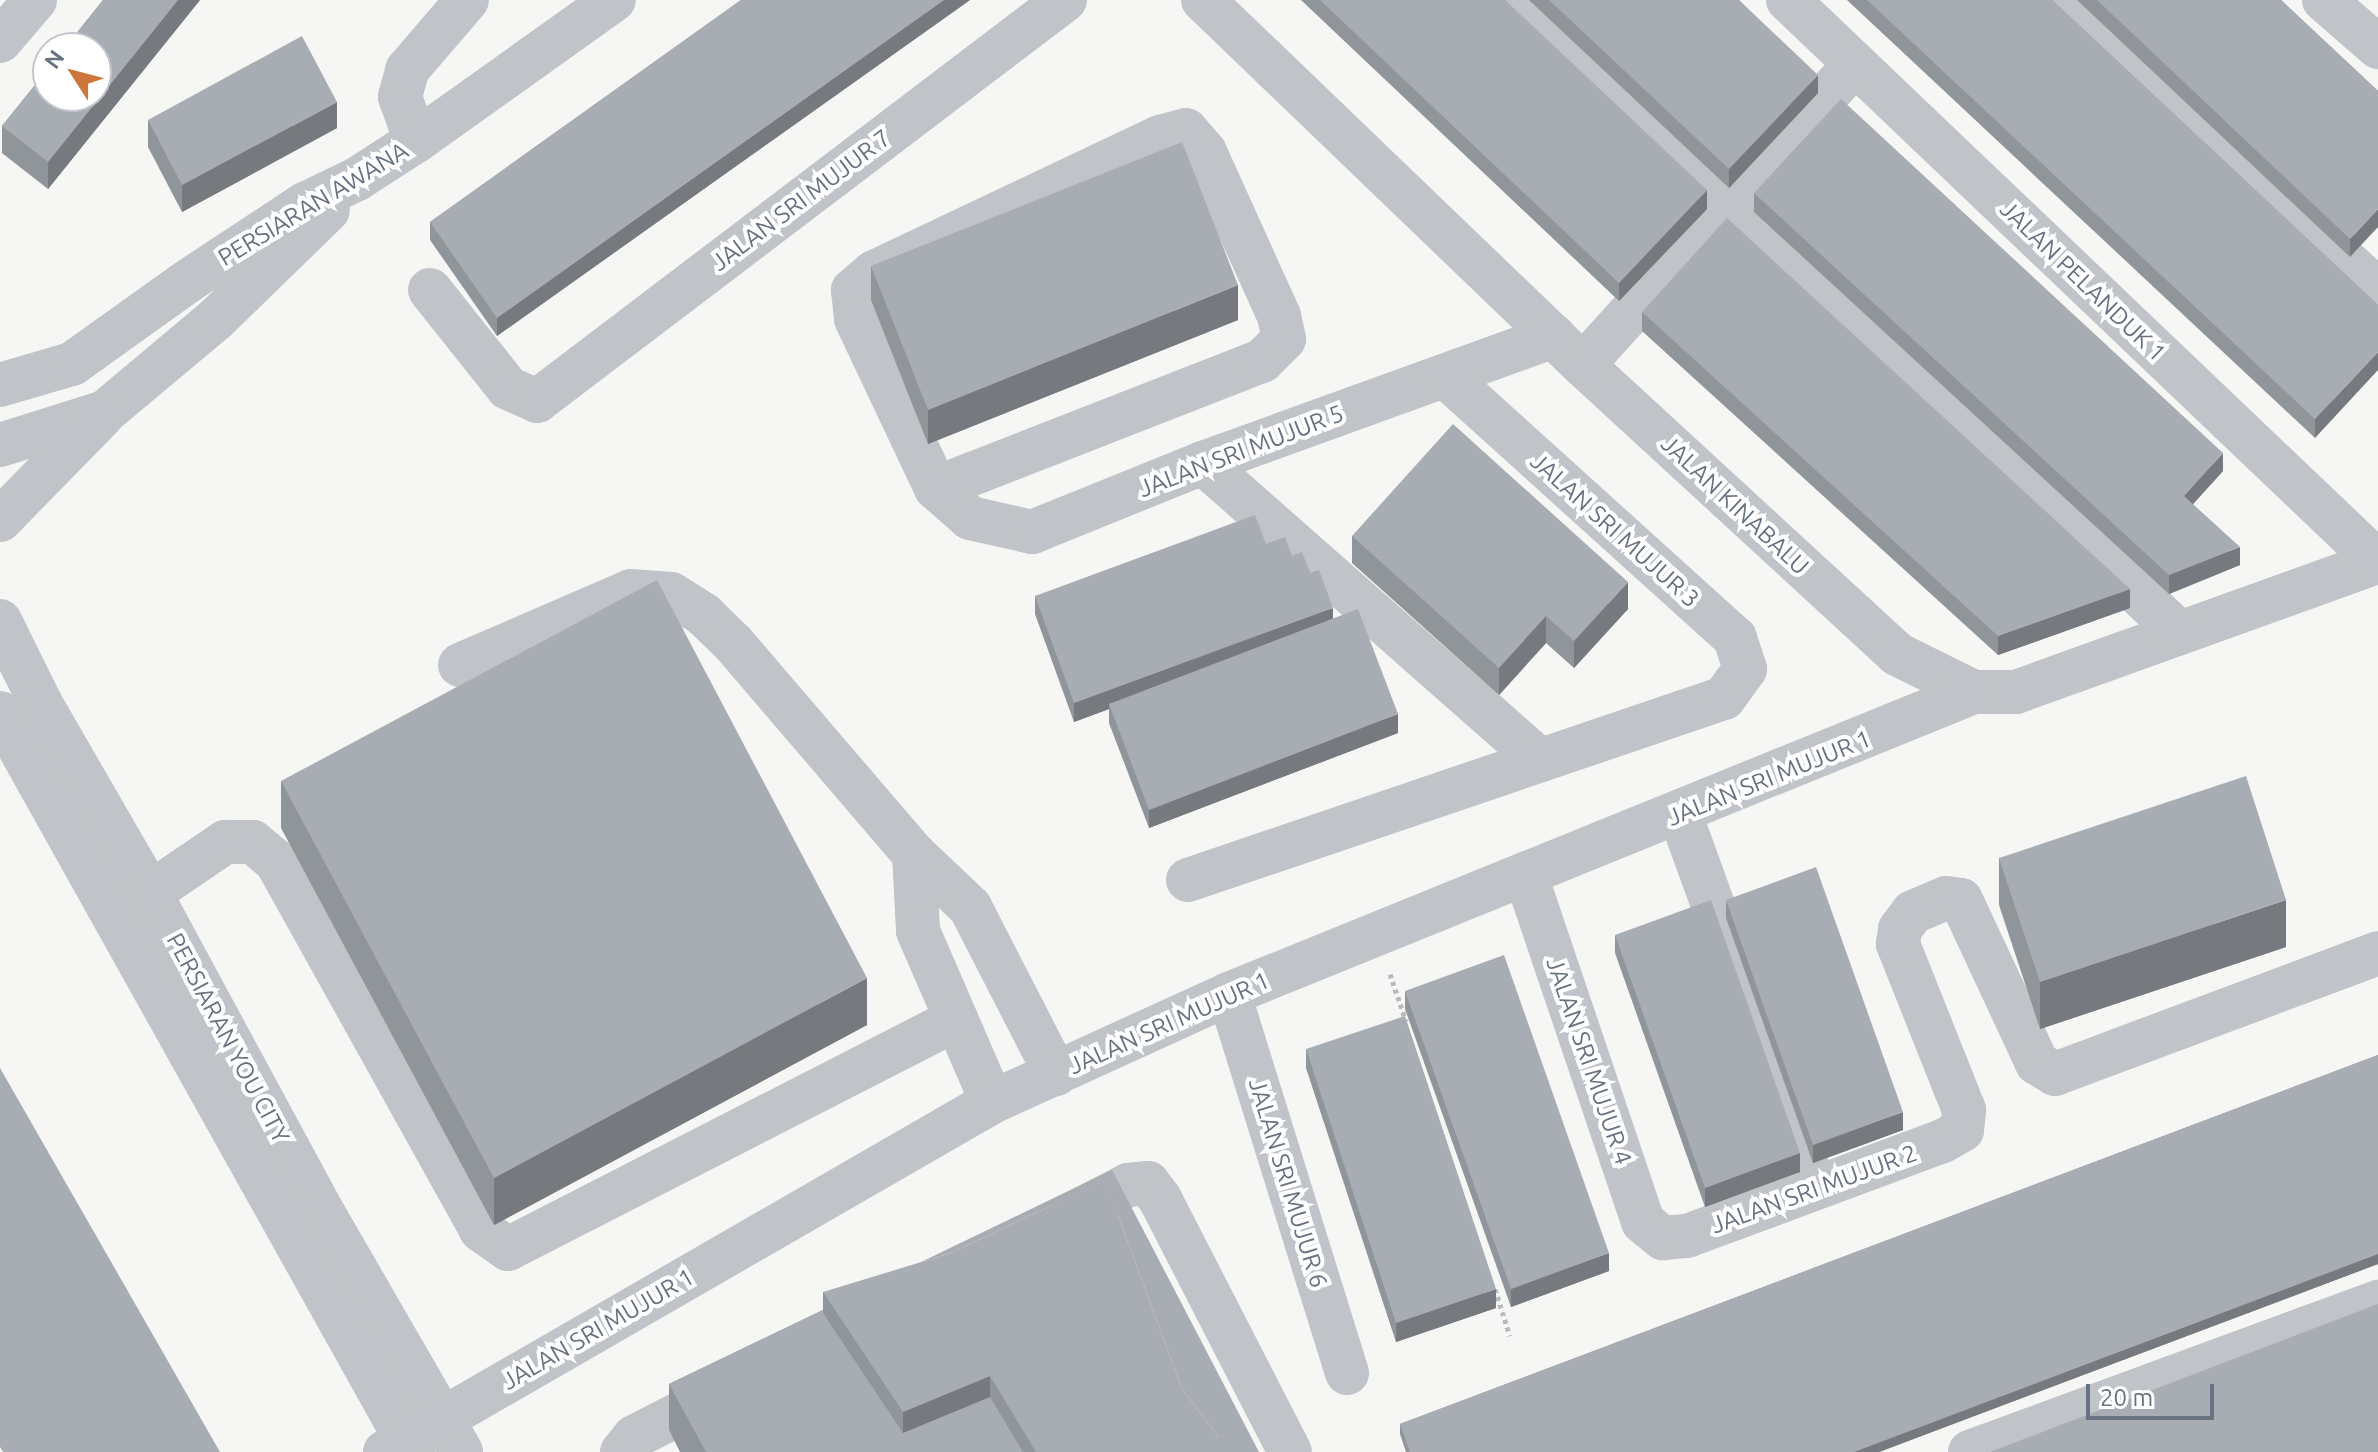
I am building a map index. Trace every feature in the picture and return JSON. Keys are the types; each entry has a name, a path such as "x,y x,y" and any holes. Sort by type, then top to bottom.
{"street":[{"path":"416,141 400,97 407,70 467,0"},
{"name":"PERSIARAN AWANA","path":"0,385 72,364 185,283 291,213 357,179 416,141 614,0"},
{"name":"JALAN SRI MUJUR 7","path":"430,290 508,388 537,401 1065,0"},
{"name":"JALAN KINABALU","path":"1203,0 1569,351 1897,654 1974,692 2016,692 2378,562"},
{"path":"1508,0 2180,633"},
{"name":"JALAN PELANDUK 1","path":"1788,0 2378,562"},
{"path":"2056,0 2378,290"},
{"path":"2324,0 2378,47"},
{"path":"0,41 30,2"},
{"path":"1569,351 1727,205 1855,64"},
{"path":"1186,130 1205,152 1279,316 1284,339 1262,361 936,488 856,319 853,290 874,272 1160,137 1186,130"},
{"name":"PERSIARAN AWANA","path":"0,445 105,412 216,319 313,227 357,179"},
{"name":"JALAN SRI MUJUR 5","path":"936,488 970,518 1032,532 1203,463 1445,376 1569,351"},
{"name":"JALAN SRI MUJUR 3","path":"1445,376 1735,638 1745,669 1724,698 1540,760"},
{"path":"0,520 105,412"},
{"path":"1188,880 1540,760 1203,463"},
{"path":"460,665 631,591 671,594 704,615 733,643 914,854 970,907 1056,1074"},
{"name":"PERSIARAN YOU CITY","path":"0,621 41,704 150,893 325,1216 452,1435"},
{"name":"JALAN SRI MUJUR 1","path":"401,1448 452,1435 992,1102 1229,994 1680,814 1974,692"},
{"name":"PERSIARAN YOU CITY","path":"0,713 401,1448"},
{"path":"1680,814 1815,1187"},
{"path":"150,893 225,842 253,842 276,861 481,1230 508,1249 947,1002 995,955"},
{"path":"914,854 918,931 992,1102"},
{"name":"JALAN SRI MUJUR 4","path":"1526,876 1643,1222 1663,1238"},
{"name":"JALAN SRI MUJUR 2","path":"1663,1238 1687,1236 1943,1141 1962,1130 1964,1110 1898,944 1900,929 1913,912 1946,898 1961,900 2037,1063 2055,1074 2378,953"},
{"name":"JALAN SRI MUJUR 6","path":"1229,994 1347,1373"},
{"path":"1029,1236 1128,1185 1148,1183 1160,1199 1290,1452"},
{"path":"1970,1452 2378,1302"},
{"path":"622,1452 634,1437 759,1373"}],"path":[{"path":"1377,935 1406,1024"},
{"path":"1491,1277 1510,1336"}],"building":[{"path":"103,0 178,0 112,82 112,32 78,32"},
{"path":"741,0 944,0 497,318 430,222"},
{"path":"1320,0 1505,0 1707,190 1619,283"},
{"path":"1549,0 1739,0 1818,75 1729,169"},
{"path":"1867,0 2052,0 2378,305 2378,352 2315,419"},
{"path":"2097,0 2281,0 2378,91 2378,209 2350,239"},
{"path":"302,36 337,102 182,185 148,120"},
{"path":"32,89 32,112 88,112 48,162 2,126"},
{"path":"1841,99 2223,453 2184,496 2240,547 2169,575 1754,193"},
{"path":"1182,142 1238,285 928,410 871,266"},
{"path":"1727,218 2130,589 1998,636 1642,312"},
{"path":"1453,424 1628,582 1574,641 1546,616 1499,668 1352,536"},
{"path":"1255,515 1266,544 1285,537 1292,556 1302,552 1310,573 1319,570 1333,608 1074,703 1035,596"},
{"path":"657,580 867,978 494,1178 281,781"},
{"path":"1358,609 1398,714 1149,810 1109,704"},
{"path":"2246,776 2286,900 2040,982 1999,858"},
{"path":"1816,867 1903,1112 1813,1145 1726,900"},
{"path":"1711,900 1800,1153 1705,1188 1615,935"},
{"path":"1504,955 1609,1253 1511,1289 1405,991"},
{"path":"1405,1016 1496,1289 1396,1323 1306,1049"},
{"path":"2378,1055 2378,1254 1854,1452 1410,1452 1400,1424"},
{"path":"0,1068 220,1452 3,1452 0,1447"},
{"path":"1112,1170 1259,1452 1230,1452 1182,1389 1105,1180 951,1253 921,1262"},
{"path":"1105,1180 1182,1389 1230,1452 1036,1452 990,1376 903,1412 823,1292 951,1253"},
{"path":"2378,1304 2378,1452 1990,1452"},
{"path":"823,1310 903,1433 990,1397 1023,1452 706,1452 669,1384"}]}
